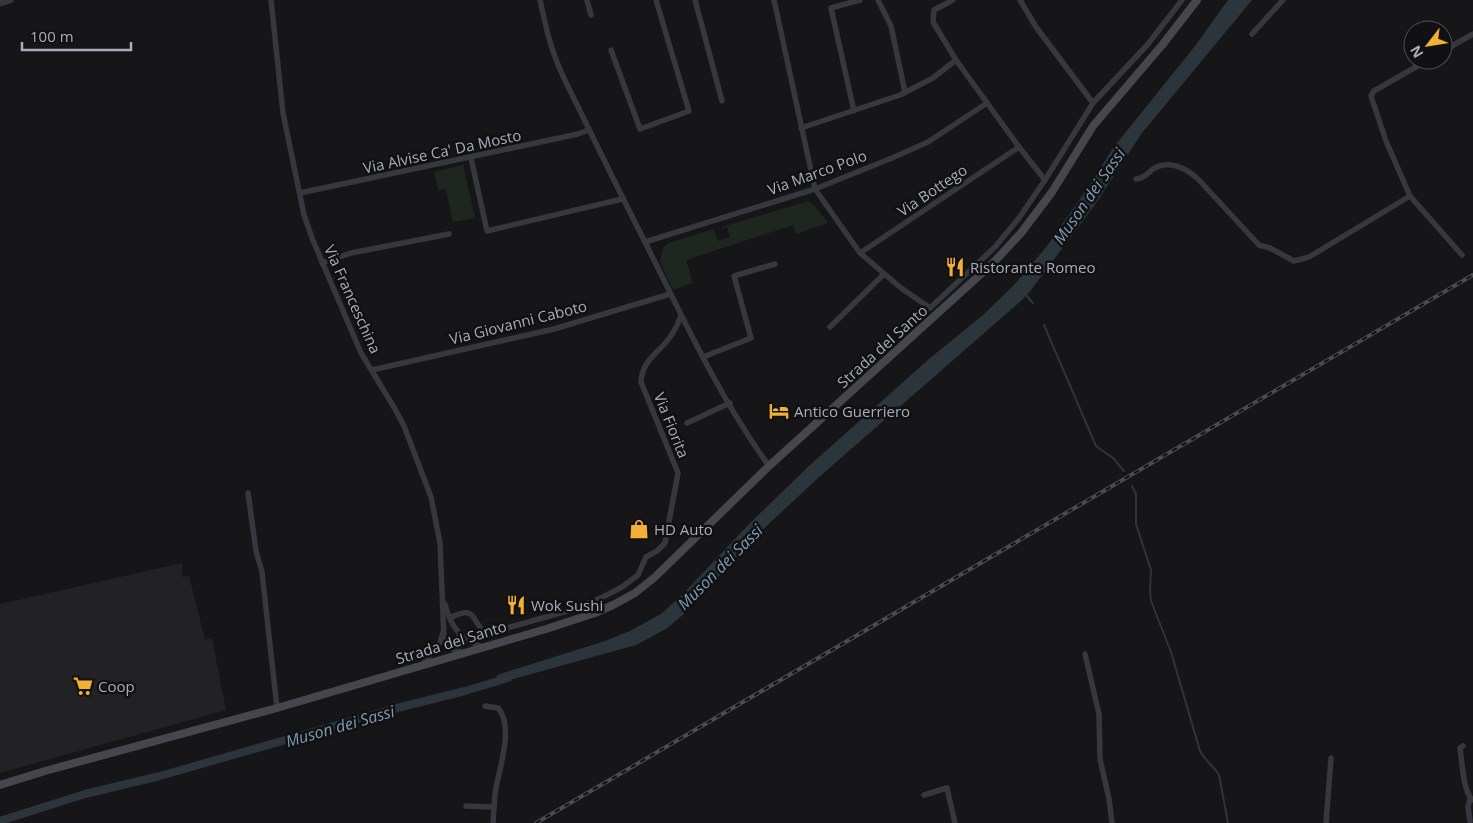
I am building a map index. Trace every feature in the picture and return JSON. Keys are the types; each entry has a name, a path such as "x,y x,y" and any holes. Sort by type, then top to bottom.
{"main road":[{"name":"Strada del Santo","path":"0,785 277,708 595,613 635,593 655,577 769,466 994,263 1021,233 1052,192 1093,126 1196,0"}],"street":[{"path":"0,3 10,0"},
{"name":"Via Franceschina","path":"271,0 283,113 304,215 322,263 361,353 404,426 431,497 438,528 444,639 458,654"},
{"path":"540,0 555,57 563,78 622,199 703,357 752,442 769,466"},
{"path":"587,0 591,15"},
{"path":"611,50 640,129 690,111 656,0"},
{"path":"695,0 722,101"},
{"path":"774,0 815,189 860,253 884,274 830,327"},
{"path":"854,111 830,8 860,0"},
{"path":"878,0 891,26 905,92"},
{"path":"953,0 934,10 933,22 956,60 987,104 1045,180"},
{"path":"1020,0 1036,28 1093,102"},
{"name":"Strada del Santo","path":"884,274 930,308 995,247 1019,218 1068,144 1093,102 1148,44 1182,0"},
{"path":"1252,34 1283,0"},
{"path":"1453,45 1473,34"},
{"path":"801,128 905,92 933,78 956,60"},
{"path":"1411,70 1374,91 1371,96 1386,141 1410,196 1462,255"},
{"path":"1114,81 1124,90"},
{"name":"Via Marco Polo","path":"645,242 815,189 928,142 987,104"},
{"name":"Via Alvise Ca' Da Mosto","path":"300,193 471,158 589,130"},
{"path":"1068,144 1078,150"},
{"name":"Via Bottego","path":"860,253 1018,147"},
{"path":"471,158 487,231 622,199"},
{"path":"1136,179 1145,176 1154,168 1166,164 1187,170 1198,178 1259,245 1270,248 1294,261 1309,257 1410,196"},
{"path":"322,263 351,253 449,234"},
{"path":"703,357 751,338 734,276 775,264"},
{"path":"946,293 953,301"},
{"name":"Via Giovanni Caboto","path":"372,370 554,329 670,294"},
{"name":"Via Fiorita","path":"450,618 469,613 474,616 481,629 489,633 582,606 622,587 638,575 646,558 657,551 664,543 678,473 641,382 641,372 645,364 671,336 681,316"},
{"path":"687,423 730,403"},
{"path":"248,493 256,551 262,572 277,708"},
{"name":"Via Franceschina","path":"443,597 450,618 459,634"},
{"name":"Via Franceschina","path":"422,665 440,643 444,628"},
{"path":"459,634 472,644 482,647"},
{"path":"458,654 459,634"},
{"path":"1085,654 1098,714 1100,759 1112,823"},
{"path":"485,706 498,708 504,719 506,737 493,823"},
{"path":"1463,746 1460,748 1467,794 1472,800 1468,807 1470,821"},
{"path":"1326,823 1331,758"},
{"path":"924,795 948,788 955,823"},
{"path":"466,806 494,807"}],"shaded area":[{"path":"463,165 475,218 453,222 446,189 438,190 434,172"},
{"path":"808,201 815,206 828,223 796,234 793,225 686,260 693,283 673,290 660,262 663,248 668,243 714,229 718,241 730,237 727,227 722,229 722,227"},
{"path":"182,563 182,577 189,576 205,639 212,639 226,710 0,773 0,604"}],"water":[{"path":"1228,0 1252,0 1142,133 1094,206 1022,300 818,478 758,534 684,614 666,629 636,645 499,683 497,675 605,641 630,631 661,614 809,466 929,359 983,315 1015,284 1047,246 1113,148 1195,46"}],"waterway":[{"path":"1025,294 1033,303"},
{"path":"1044,325 1096,446 1113,458 1124,471"},
{"path":"1132,486 1136,494 1136,524 1151,570 1151,601 1171,652 1200,751 1219,775 1228,823"},
{"name":"Muson dei Sassi","path":"0,821 85,794 160,776 508,678"}],"railway":[{"path":"536,823 1473,275"}],"place":[{"name":"Ristorante Romeo","path":"955,267"},
{"name":"Antico Guerriero","path":"779,411"},
{"name":"HD Auto","path":"639,529"},
{"name":"Wok Sushi","path":"516,605"},
{"name":"Coop","path":"83,686"}]}
